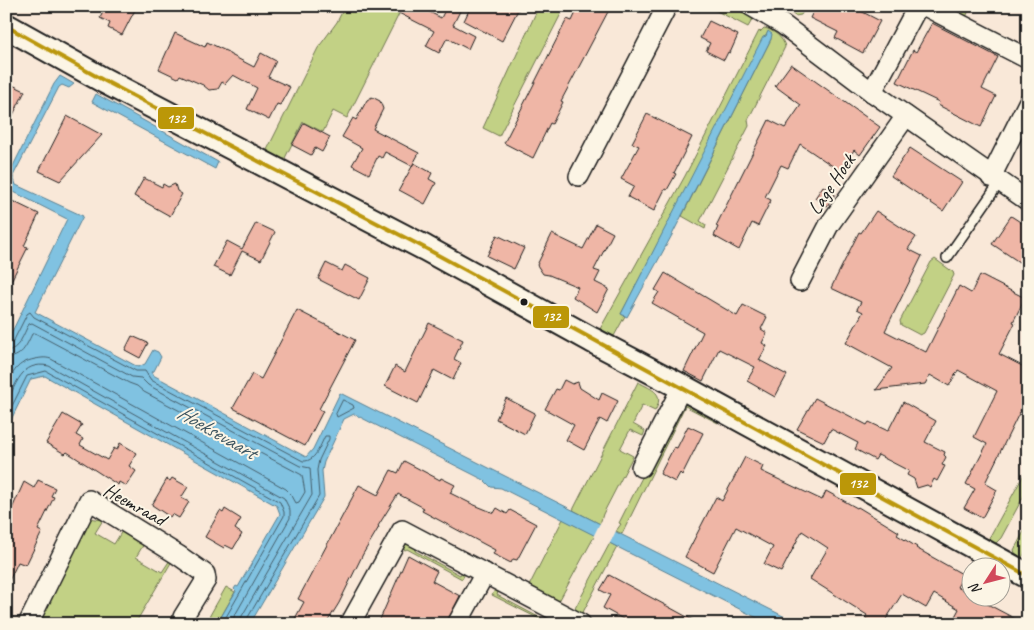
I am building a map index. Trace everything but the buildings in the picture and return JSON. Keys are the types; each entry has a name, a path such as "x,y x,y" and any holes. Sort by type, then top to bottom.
{"street":[{"path":"579,176 667,6"},
{"path":"751,6 782,24 872,92 1028,201"},
{"path":"872,92 918,6"},
{"path":"926,6 1028,59"},
{"path":"6,26 103,80 425,248 1028,576"},
{"path":"995,179 1028,102"},
{"name":"Lage Hoek","path":"800,281 829,224 906,116"},
{"path":"641,467 682,387"},
{"name":"Heemraad","path":"28,624 89,500 205,574 206,580 183,617"},
{"path":"350,624 402,530 581,624"},
{"path":"458,624 485,573"}],"lane":[{"path":"947,258 995,179"}],"green space":[{"path":"345,6 403,6 347,118 333,111 323,132 303,122 283,162 266,152 318,48 337,22"},
{"path":"539,6 565,6 499,136 483,128"},
{"path":"707,6 738,6 755,15 748,27"},
{"path":"782,6 806,6 801,15 795,16"},
{"path":"941,6 971,6 966,17"},
{"path":"764,28 777,34 785,47 748,120 749,126 700,221 706,225 705,229 682,216 771,39 768,32 621,314 625,316 614,336 600,329 685,176 759,31"},
{"path":"935,259 953,272 954,275 924,333 920,335 901,325 900,321 931,262"},
{"path":"638,382 656,393 659,400 658,405 655,411 642,405 633,424 645,431 643,436 630,430 620,449 633,456 603,514 600,524 573,510"},
{"path":"685,402 719,420 718,423 685,406 622,534 616,531 679,404"},
{"path":"1028,467 1028,488 1001,538 995,544 988,540"},
{"path":"89,518 103,520 95,533 114,544 122,531 144,544 136,557 162,572 170,560 172,561 135,624 37,624"},
{"path":"563,519 595,535 558,603 528,588"},
{"path":"1028,524 1028,547 1022,558 1014,550"},
{"path":"610,543 617,547 581,616 573,612"},
{"path":"406,544 417,545 415,551 460,575 463,570 466,572 462,579 400,547"},
{"path":"226,587 235,592 217,624 205,624"},
{"path":"496,588 499,589 497,595 544,620 547,615 552,618 549,624 492,595"}],"water":[{"path":"768,31 772,34 771,39 672,235 627,317 621,314 763,37 766,36"},
{"name":"Hoeksevaart","path":"60,76 74,84 69,88 62,85 59,87 13,176 16,185 83,216 35,312 138,367 145,364 153,350 158,352 161,357 154,371 151,372 153,375 306,457 313,449 340,393 799,624 769,624 501,488 491,487 484,480 354,414 344,419 324,462 322,471 324,497 250,624 217,624 236,591 234,589 236,586 238,587 280,514 277,506 45,376 31,379 6,430 6,344 67,219 6,188 6,180 54,84"},
{"path":"96,94 218,162 215,169 92,102"}],"pier":[{"path":"601,521 617,529 609,545 593,537"}],"transit line":[{"name":"132","path":"6,26 103,80 425,248 1028,576"}]}
